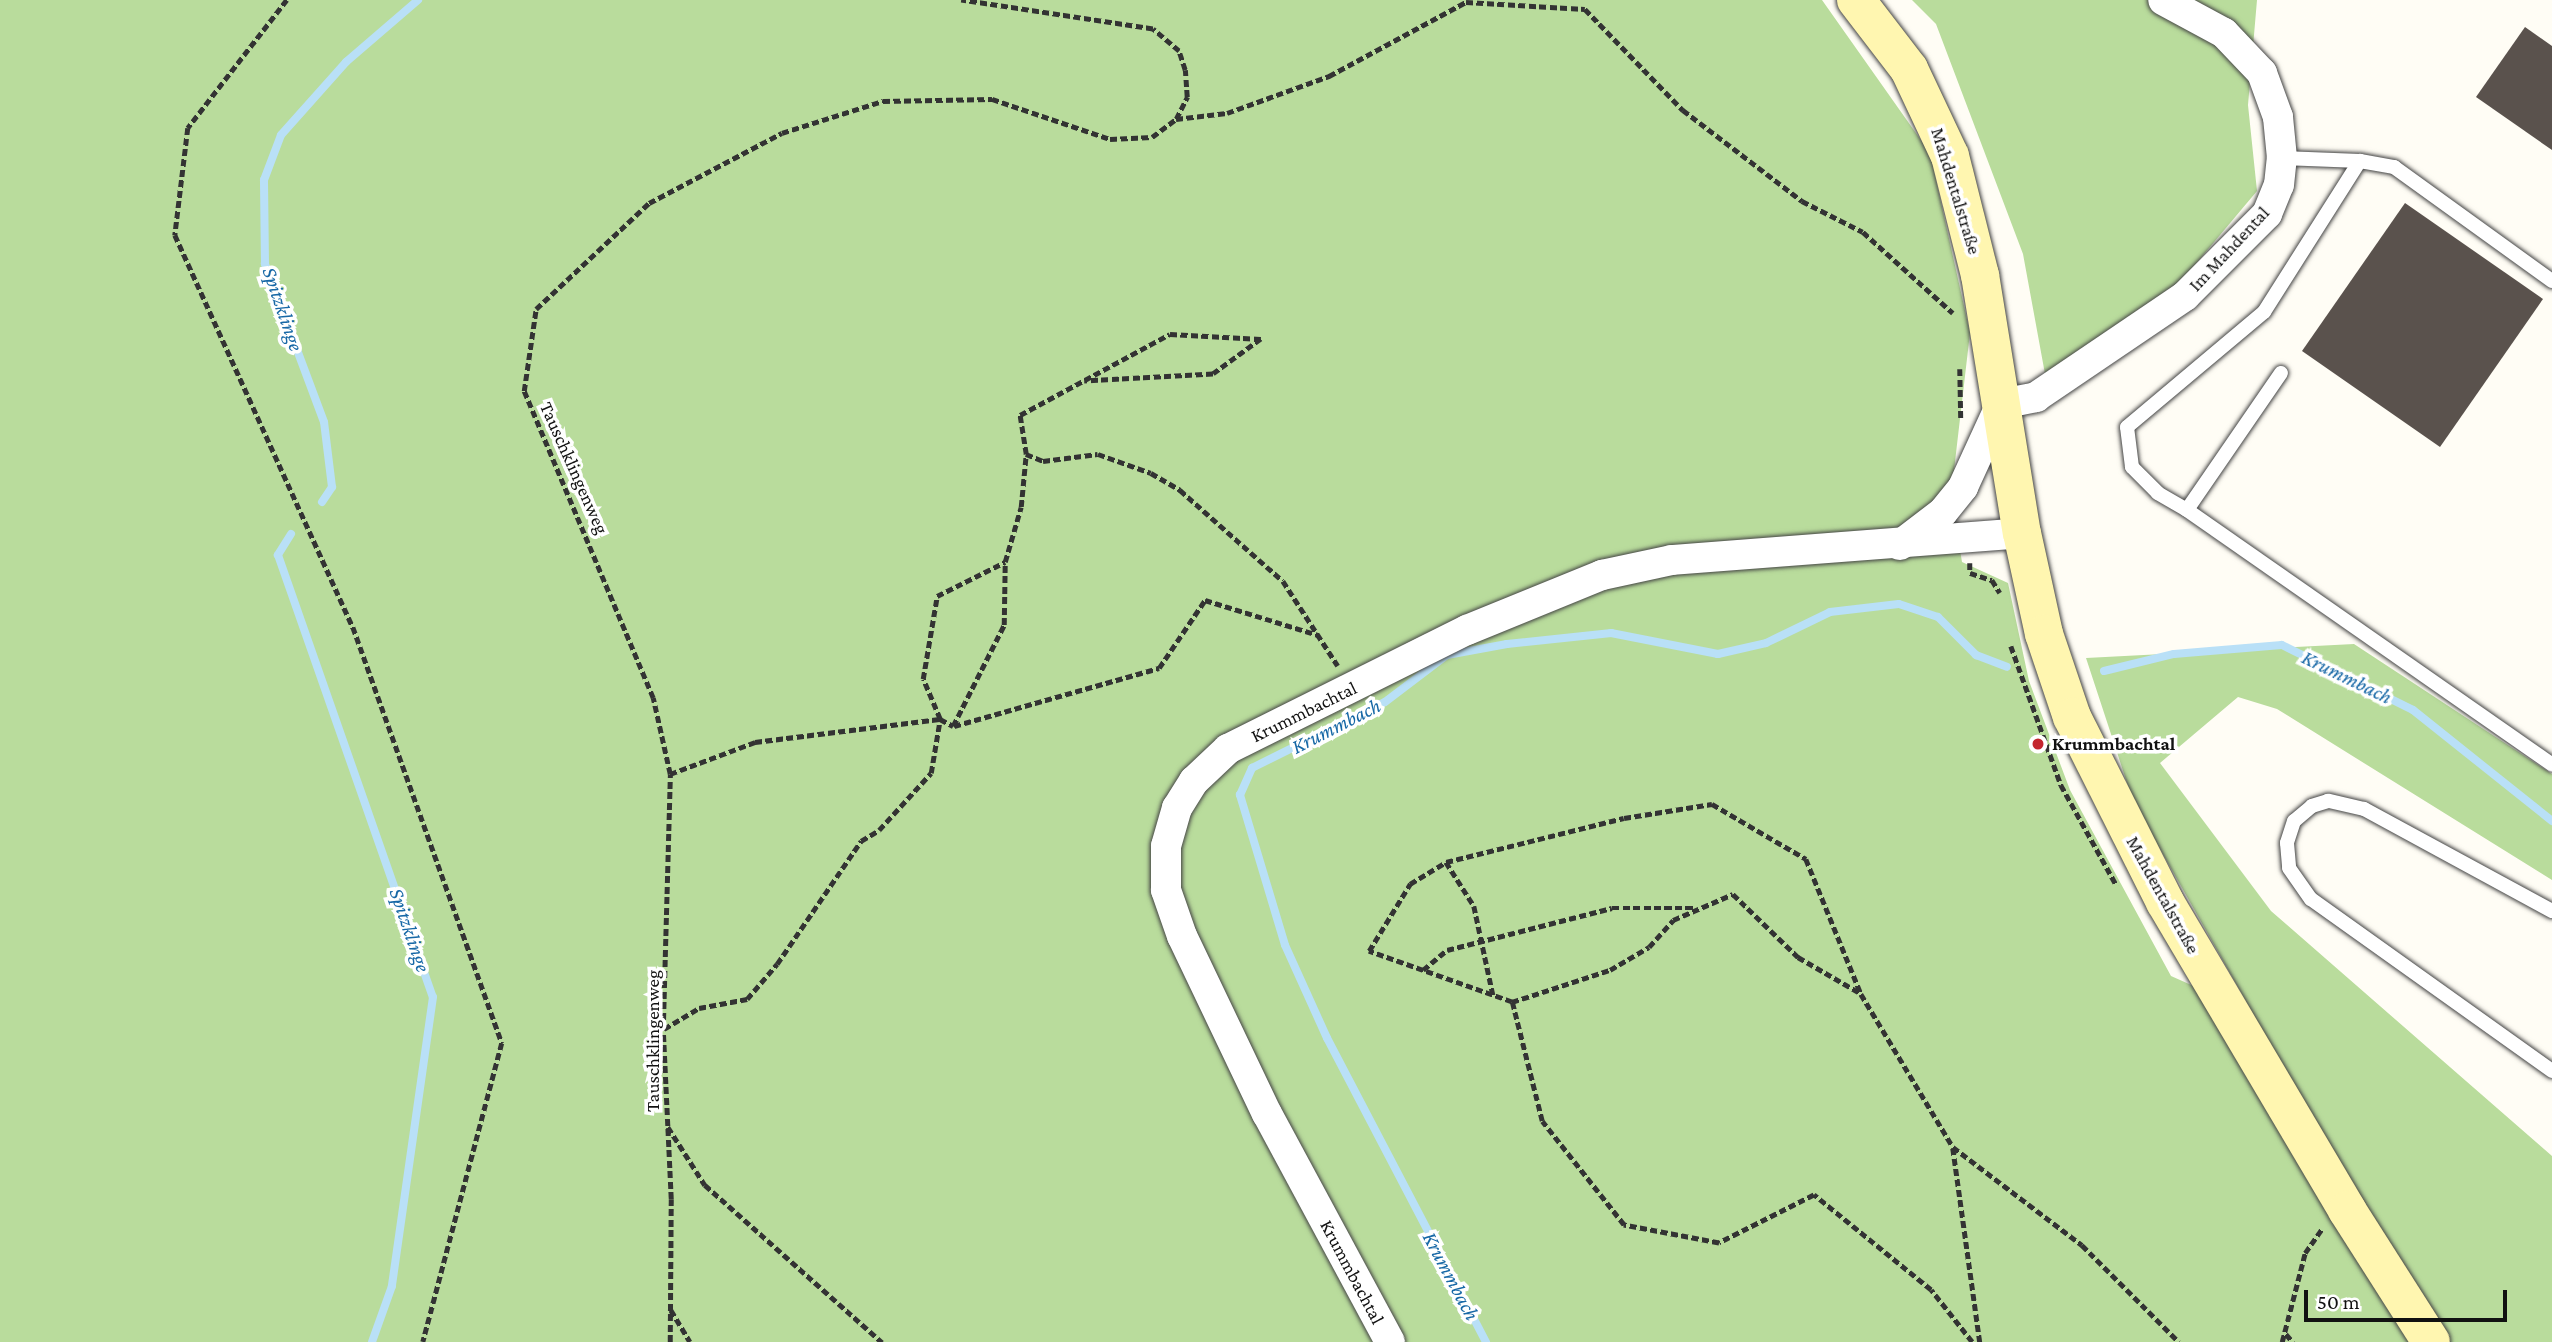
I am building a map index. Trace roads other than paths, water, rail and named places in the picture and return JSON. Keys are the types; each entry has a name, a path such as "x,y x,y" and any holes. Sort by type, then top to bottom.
{"main road":[{"name":"Mahdentalstraße","path":"1856,0 1892,45 1931,108 1961,192 1987,309 2022,533 2057,677 2113,807 2285,1107 2431,1342"}],"street":[{"name":"Im Mahdental","path":"2001,404 2036,397 2185,296 2267,214 2279,185 2282,158 2278,117 2262,73 2224,33 2163,0"},
{"path":"1900,545 1943,512 1963,487 2001,404"},
{"name":"Krummbachtal","path":"1390,1342 1267,1114 1182,936 1166,890 1166,846 1177,808 1194,781 1228,749 1547,594 1602,575 1672,561 1900,545 2022,533"}],"lane":[{"path":"2282,158 2360,161 2394,167 2552,281"},
{"path":"2360,161 2264,312 2127,427 2132,467 2158,493 2187,510 2552,765"},
{"path":"2187,510 2281,373"},
{"path":"2552,911 2364,809 2328,801 2312,806 2294,821 2287,842 2289,868 2312,899 2552,1071"}],"waterway":[{"name":"Spitzklinge","path":"322,502 332,487 324,422 265,264 264,180 281,135 346,62 418,0"},
{"name":"Spitzklinge","path":"291,534 278,555 433,997 392,1286 372,1342"},
{"name":"Krummbach","path":"1486,1342 1327,1038 1285,945 1240,795 1252,768 1385,702 1447,655 1507,644 1611,633 1718,654 1766,643 1830,612 1899,604 1938,617 1976,655 2007,667"},
{"name":"Krummbach","path":"2104,671 2174,654 2282,645 2413,710 2552,821"}],"place":[{"name":"Krummbachtal","path":"2038,744"}]}
